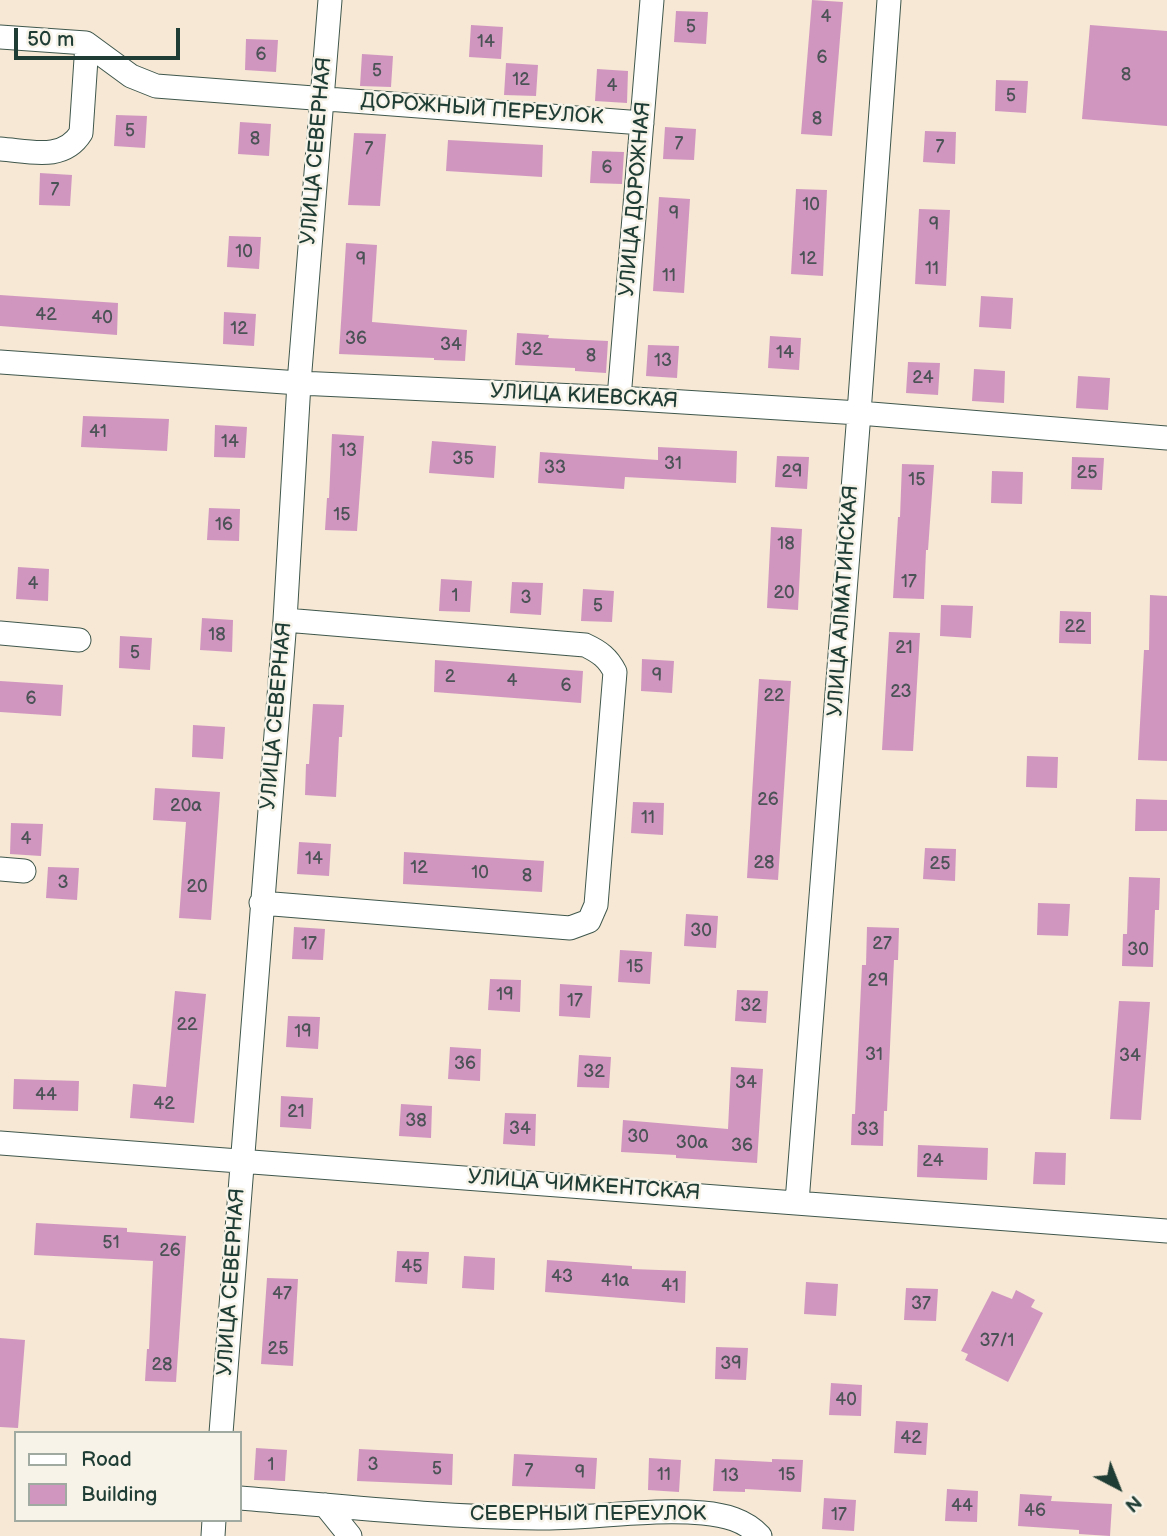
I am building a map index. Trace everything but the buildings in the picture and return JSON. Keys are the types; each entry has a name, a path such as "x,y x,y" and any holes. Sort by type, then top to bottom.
{"street":[{"name":"УЛИЦА СЕВЕРНАЯ","path":"221,1431 285,620 299,383 330,0"},
{"name":"УЛИЦА ДОРОЖНАЯ","path":"619,398 652,0"},
{"name":"УЛИЦА АЛМАТИНСКАЯ","path":"797,1202 859,412 888,0"},
{"path":"0,37 87,44 81,133 75,143 54,153 0,149"},
{"name":"ДОРОЖНЫЙ ПЕРЕУЛОК","path":"87,44 131,76 156,86 642,123"},
{"name":"УЛИЦА КИЕВСКАЯ","path":"0,362 299,383 859,412 1167,438"},
{"path":"261,903 570,928 589,921 596,905 615,672 609,660 585,645 285,620"},
{"path":"0,633 79,640"},
{"path":"0,869 24,871"},
{"name":"УЛИЦА ЧИМКЕНТСКАЯ","path":"0,1143 1167,1231"},
{"name":"СЕВЕРНЫЙ ПЕРЕУЛОК","path":"242,1498 432,1514 540,1519 654,1511 702,1513 726,1516 750,1525 760,1536"},
{"path":"325,1505 350,1536"}]}
